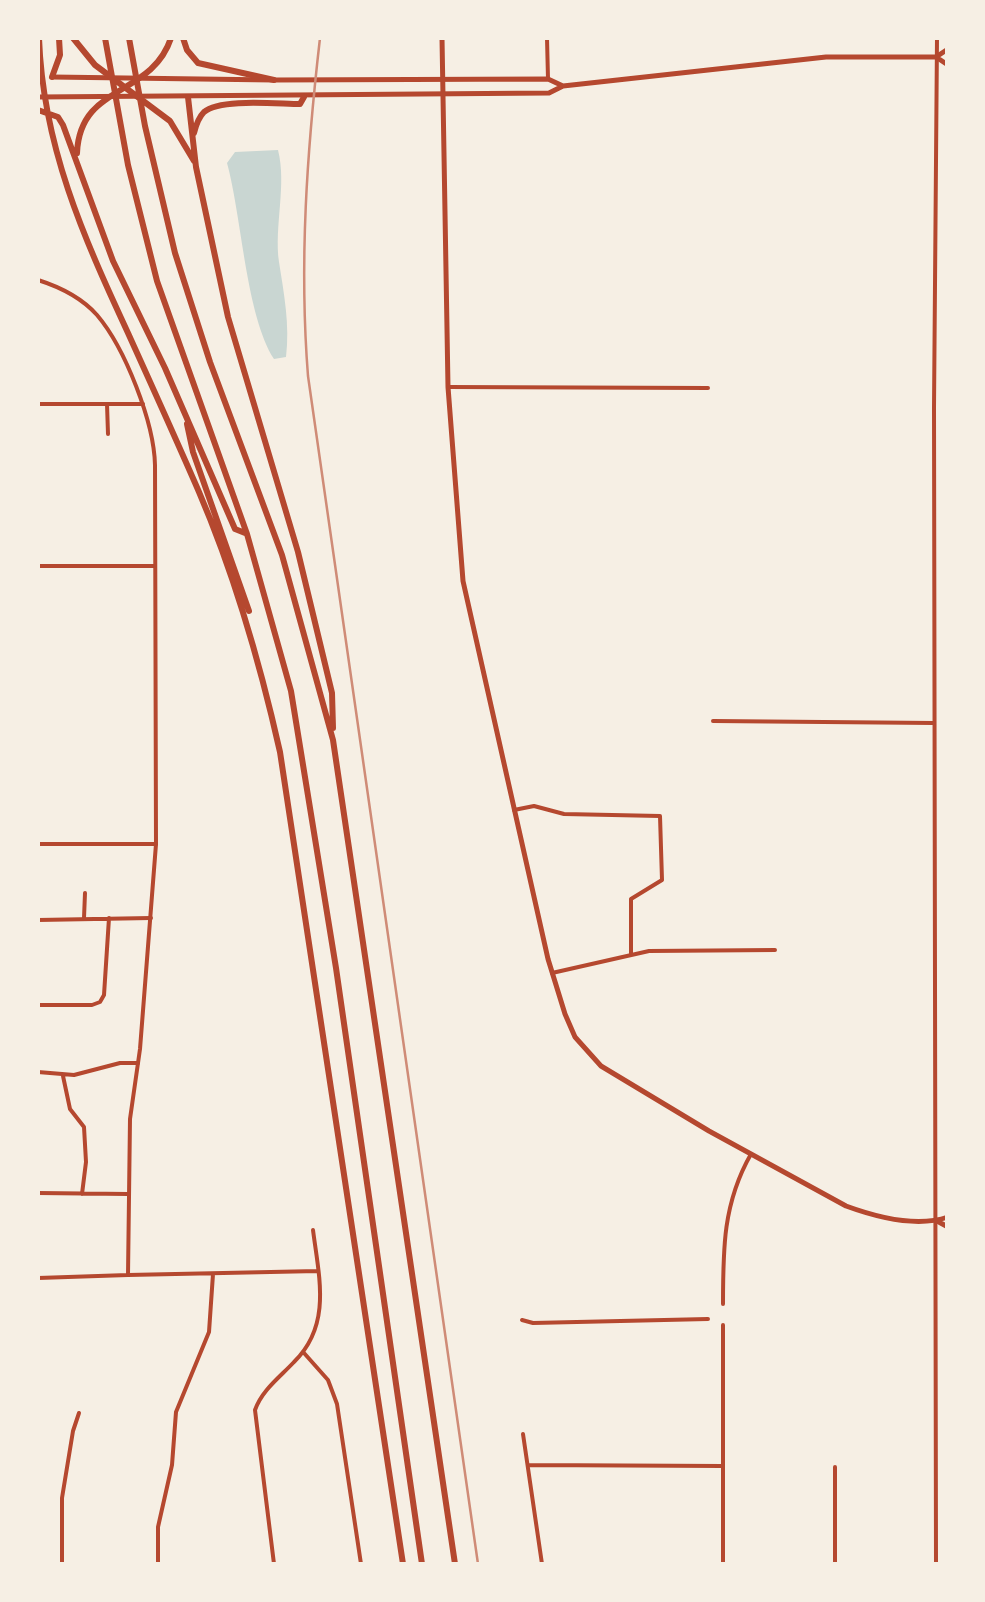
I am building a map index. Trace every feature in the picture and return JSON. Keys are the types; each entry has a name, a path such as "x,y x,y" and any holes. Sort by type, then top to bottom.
{"highway":[{"path":"39,38 52,135 88,248 201,497 256,649 280,752 403,1564"},
{"path":"52,77 60,55 59,38"},
{"path":"73,38 95,65 141,97 176,129 196,167"},
{"path":"129,38 145,126 176,253 210,362 282,555 333,740 455,1564"},
{"path":"76,159 80,124 92,108 140,79 160,59 171,38"},
{"path":"183,38 198,63 274,80"},
{"path":"105,41 142,223 163,300 246,534 280,644 302,743 422,1564"},
{"path":"188,97 196,167 238,359 298,552 322,645 332,693 333,740"},
{"path":"194,134 200,116 209,108 228,104 300,104 304,97"},
{"path":"38,110 61,120 114,262 235,529 246,534"},
{"path":"183,408 193,452 255,632 256,649"}],"main road":[{"path":"442,38 448,387 463,580 552,974 575,1038 602,1066 846,1206 899,1220 938,1221 948,1217"},
{"path":"38,97 549,93 563,86 826,57 936,57 948,49"},
{"path":"936,57 948,65"},
{"path":"38,77 548,80 563,86"},
{"path":"938,1221 948,1226"}],"street":[{"path":"548,38 548,80"},
{"path":"936,1564 937,38"},
{"path":"38,280 73,295 98,316 143,404 154,441 156,844 130,1119 128,1275"},
{"path":"448,387 708,388"},
{"path":"38,404 143,404"},
{"path":"107,404 108,434"},
{"path":"38,566 154,566"},
{"path":"714,721 934,723"},
{"path":"514,810 534,806 564,814 660,816 662,880 631,900 631,954"},
{"path":"38,844 156,844"},
{"path":"84,918 85,894"},
{"path":"38,1005 100,1002 109,918"},
{"path":"38,920 151,918"},
{"path":"552,974 631,954 775,950"},
{"path":"38,1072 63,1076 120,1063 138,1063"},
{"path":"63,1076 70,1110 84,1127 86,1162 82,1194"},
{"path":"723,1304 725,1220 732,1192 750,1154"},
{"path":"38,1194 128,1194"},
{"path":"274,1564 255,1410 262,1395 304,1352 320,1317 313,1230"},
{"path":"38,1278 318,1271"},
{"path":"158,1564 158,1527 172,1466 176,1412 209,1332 212,1274"},
{"path":"522,1320 708,1320"},
{"path":"722,1325 723,1564"},
{"path":"304,1352 328,1380 337,1404 360,1564"},
{"path":"62,1564 62,1498 73,1431 80,1414"},
{"path":"524,1434 542,1564"},
{"path":"528,1465 722,1466"},
{"path":"834,1467 835,1564"},
{"path":"642,1564 652,1564"}],"shaded area":[{"path":"278,150 278,248 287,333 286,357 274,359 257,318 227,163 235,152"}],"railway":[{"path":"320,38 306,207 308,376 478,1564"}]}
